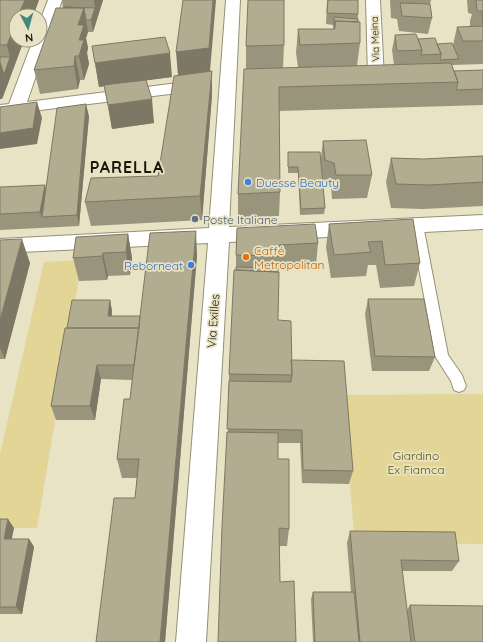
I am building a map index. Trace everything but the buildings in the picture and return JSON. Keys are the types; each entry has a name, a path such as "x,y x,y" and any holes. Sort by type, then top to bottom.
{"street":[{"path":"54,0 8,109 235,82"},
{"name":"Via Exilles","path":"191,642 219,235 235,82 233,0"},
{"name":"Via Meina","path":"373,0 376,78"},
{"path":"0,246 483,222"}],"lane":[{"path":"417,225 442,356 457,379 459,386"}],"green space":[{"path":"82,260 37,528 0,528 0,454 44,262"},
{"name":"Giardino Ex Fiamca","path":"483,394 483,544 355,543 342,395"}],"place":[{"name":"Duesse Beauty","path":"248,182"},
{"name":"Poste Italiane","path":"195,219"},
{"name":"Caffé Metropolitan","path":"246,257"},
{"name":"Reborneat","path":"191,265"}],"district":[{"name":"PARELLA","path":"127,167"}]}
